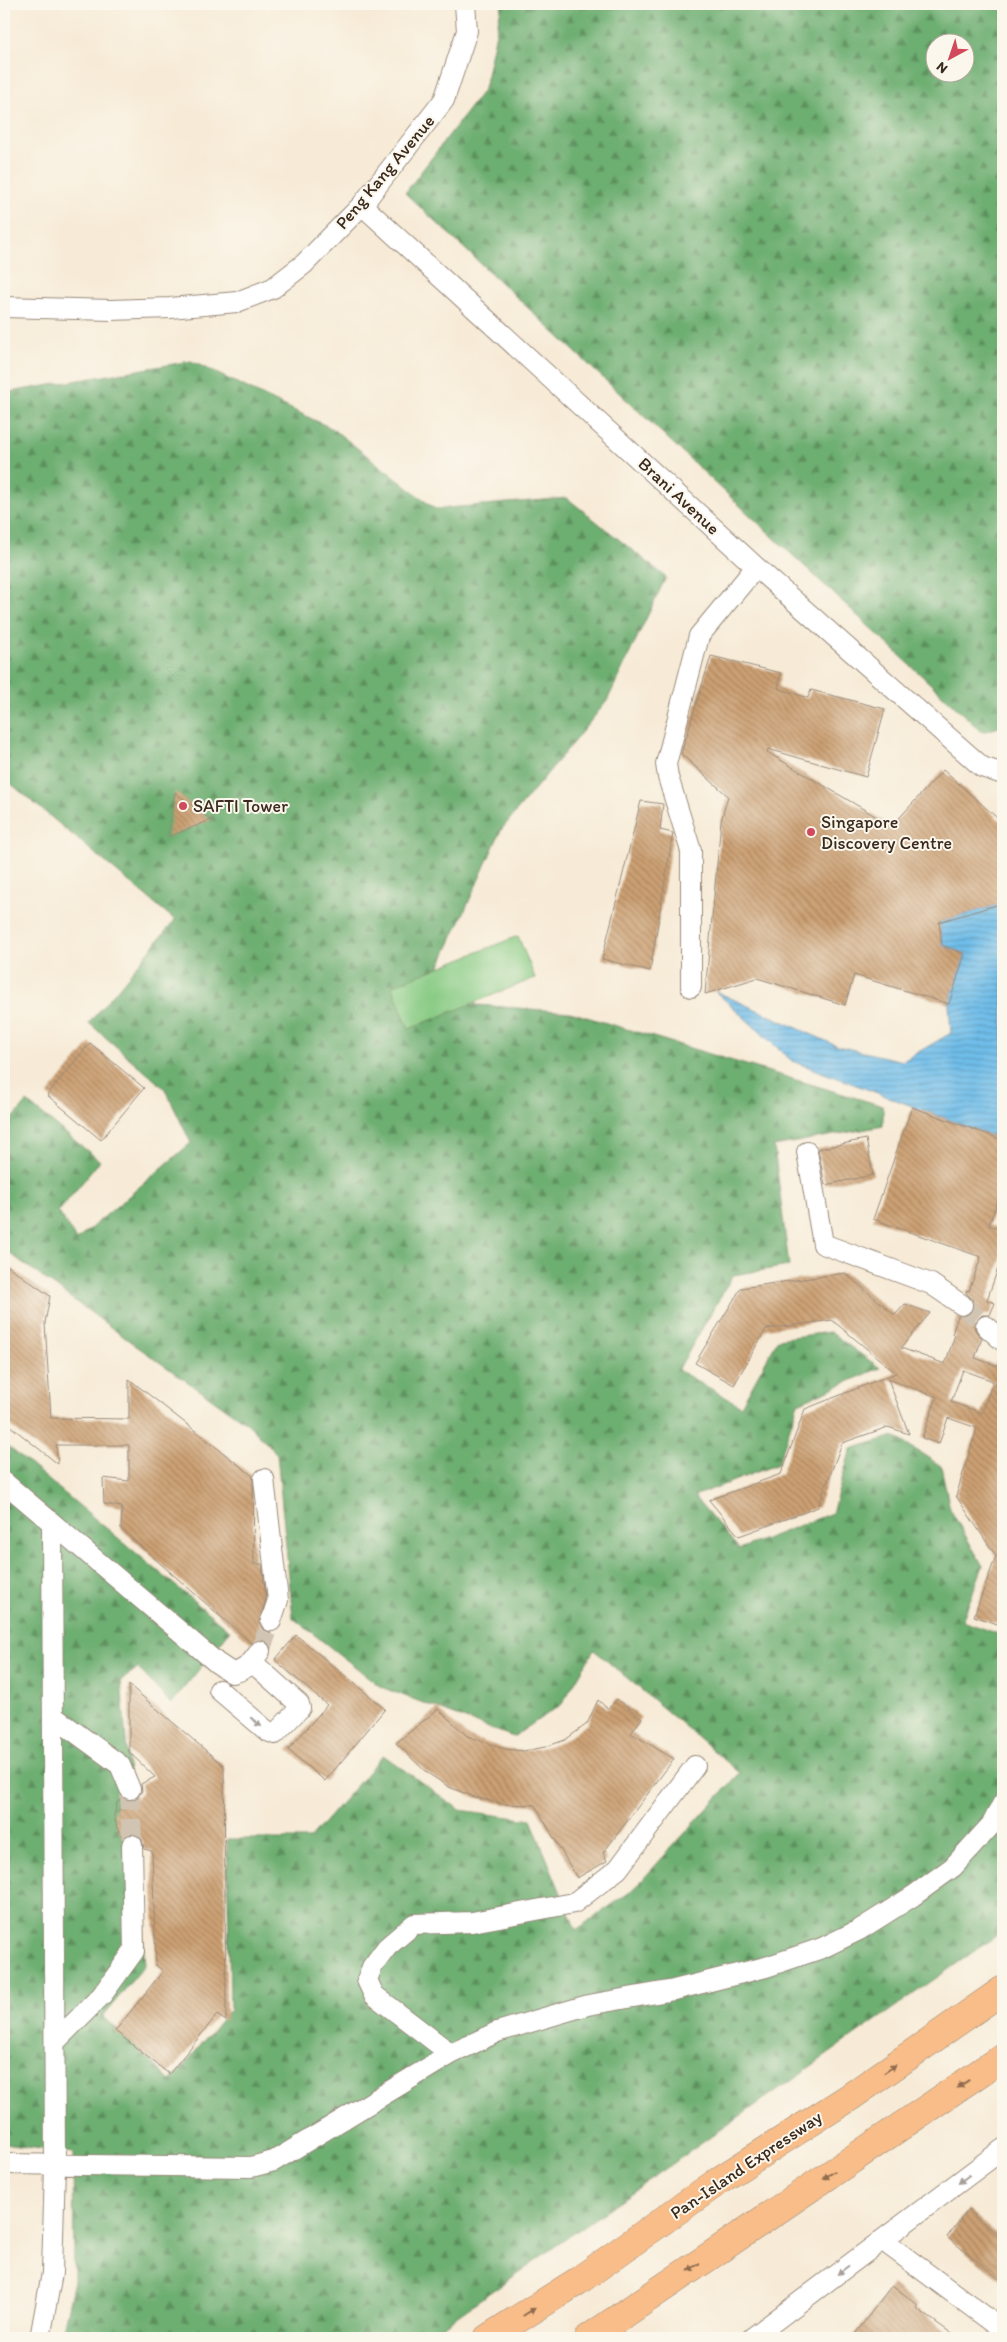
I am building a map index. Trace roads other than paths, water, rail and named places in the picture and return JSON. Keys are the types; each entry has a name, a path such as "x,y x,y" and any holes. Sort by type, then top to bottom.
{"highway":[{"name":"Pan-Island Expressway","path":"488,2338 578,2280 720,2180 850,2097 1003,1990"},
{"path":"589,2338 1003,2057"}],"lane":[{"name":"Peng Kang Avenue","path":"4,307 111,310 237,302 273,288 304,264 362,205 444,100 467,31 465,4"},
{"name":"Brani Avenue","path":"362,205 756,567 982,767 1003,774"},
{"path":"691,986 691,851 668,777 666,764 700,636 756,567"},
{"path":"807,1152 823,1244 931,1284 962,1305"},
{"path":"986,1326 1003,1341"},
{"path":"264,1479 278,1600 271,1621"},
{"path":"4,1482 217,1663 232,1673 241,1672 256,1656 299,1704 300,1708 276,1734 267,1731 219,1690"},
{"path":"40,2338 52,2273 55,2164 52,1523"},
{"path":"53,1716 120,1765 130,1789"},
{"path":"451,2054 374,1995 367,1980 372,1967 387,1947 414,1924 472,1922 574,1903 618,1869 695,1766"},
{"path":"4,2164 251,2167 274,2162 451,2054 497,2032 588,2005 674,1990 766,1967 822,1948 859,1930 913,1896 953,1867 992,1824 1003,1803"},
{"path":"54,2042 102,1995 134,1951 132,1845"},
{"path":"752,2338 1003,2149"},
{"path":"882,2240 1003,2330"}],"water":[{"path":"1003,903 1003,1140 792,1061 715,991 837,1046 903,1061 951,1033 949,1004 965,954 942,945 939,922"}],"tunnel":[{"path":"962,1305 986,1326"},
{"path":"260,1651 271,1621"},
{"path":"130,1789 132,1845"}],"place":[{"name":"SAFTI Tower","path":"183,806"},
{"name":"Singapore Discovery Centre","path":"811,832"}]}
